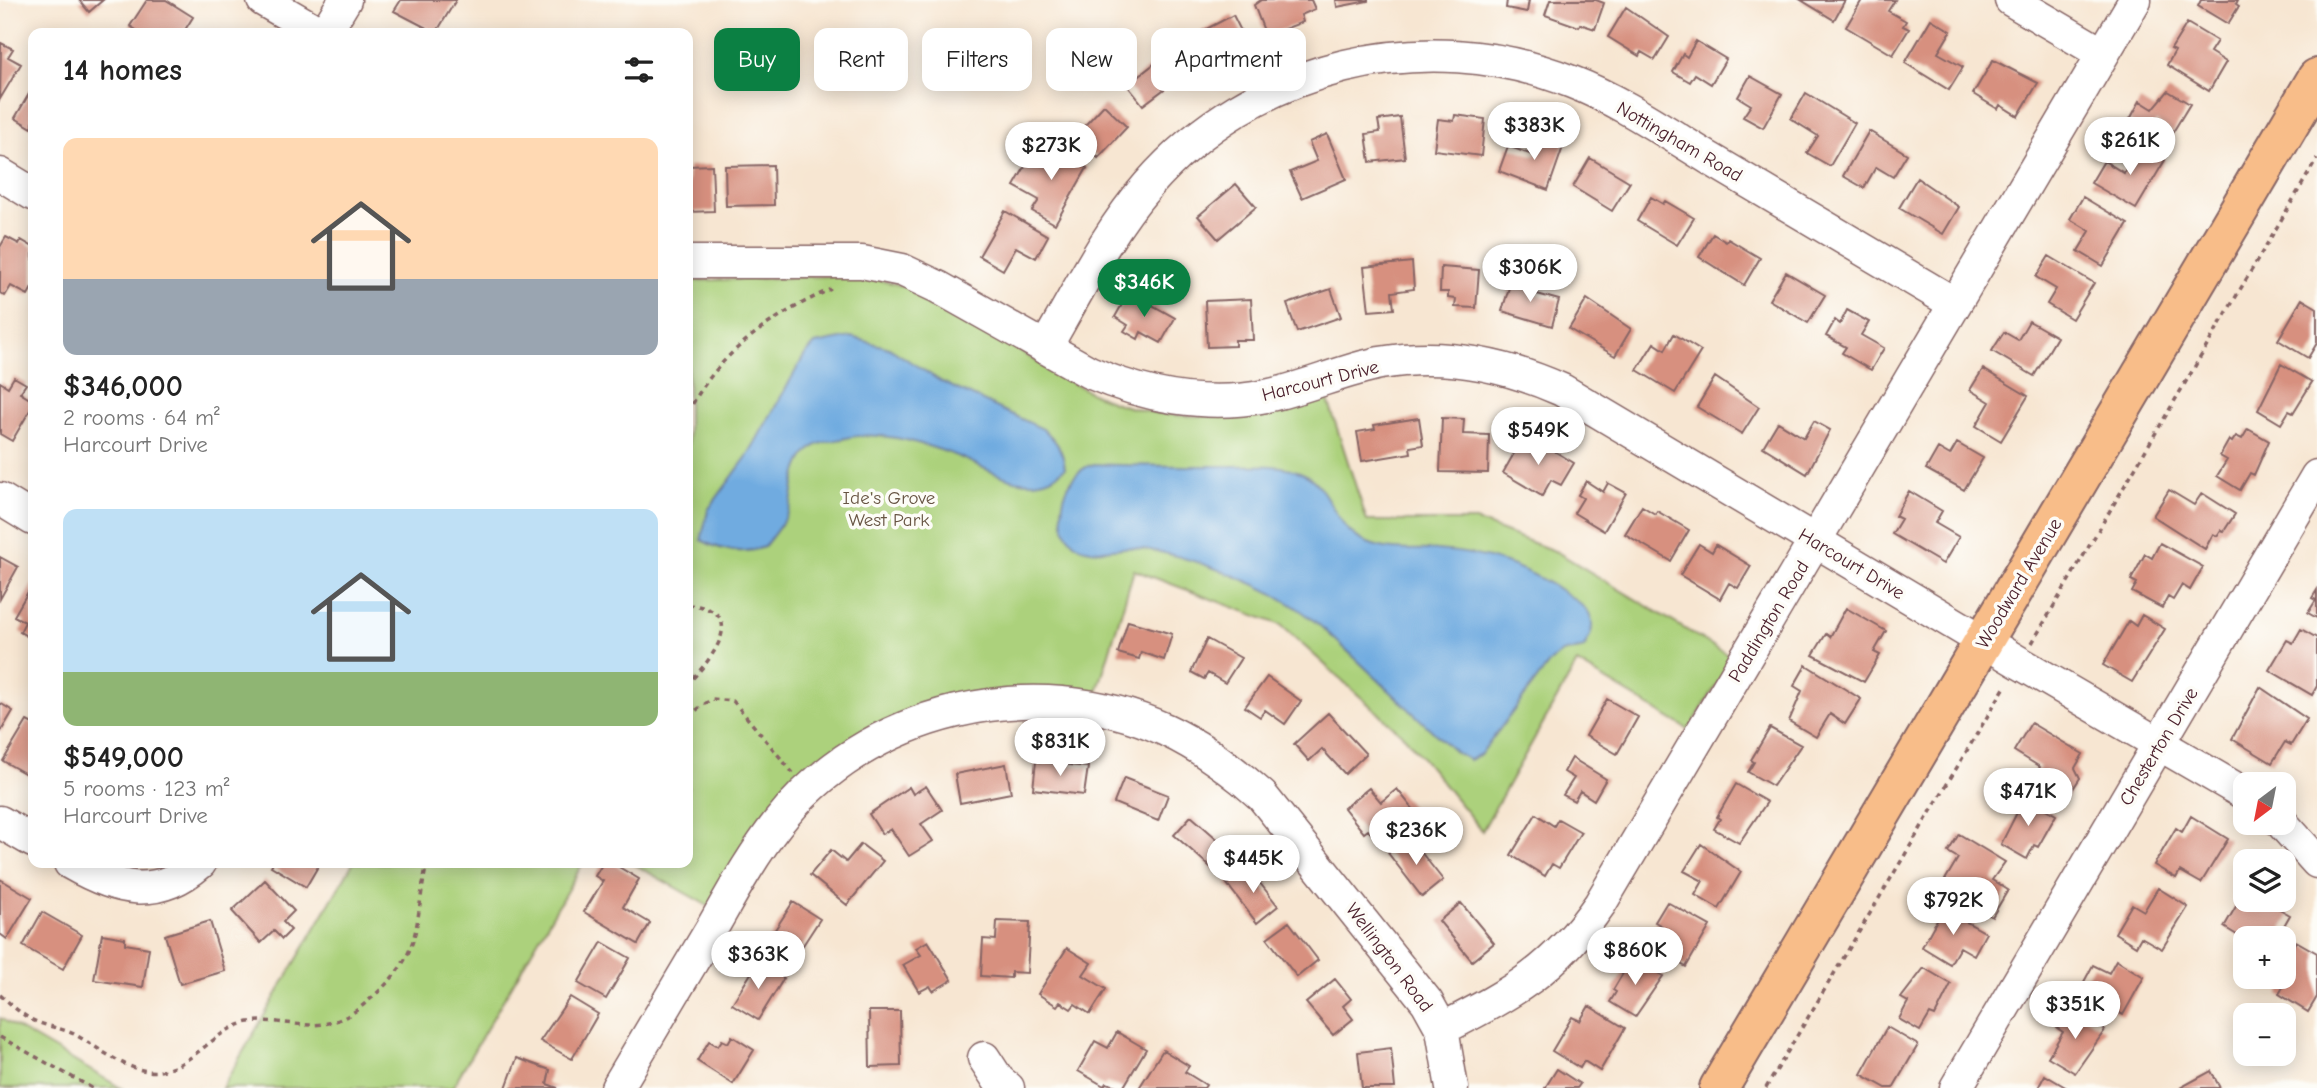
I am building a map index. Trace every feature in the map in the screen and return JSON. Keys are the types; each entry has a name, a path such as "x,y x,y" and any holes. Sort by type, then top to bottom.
{"main road":[{"name":"Woodward Avenue","path":"1719,1088 2317,78"}],"street":[{"path":"263,0 314,28"},
{"path":"326,28 345,0"},
{"path":"2011,0 2103,54"},
{"name":"Paddington Road","path":"1441,1029 1515,991 1544,971 1580,933 1816,541 2135,0"},
{"name":"Nottingham Road","path":"1045,348 1124,216 1156,177 1203,132 1279,87 1345,64 1396,56 1444,55 1496,60 1525,66 1588,89 1955,304"},
{"path":"0,174 28,191"},
{"name":"Harcourt Drive","path":"693,262 862,262 902,270 1112,382 1155,395 1204,400 1266,396 1380,363 1440,359 1511,369 1562,390 2233,787"},
{"name":"Chesterton Drive","path":"1956,1088 2317,476"},
{"path":"0,499 28,516"},
{"name":"Wellington Road","path":"617,1088 751,862 777,823 809,789 850,757 890,734 962,708 985,706 1048,702 1111,711 1164,729 1230,768 1278,814 1416,987 1441,1029"},
{"path":"0,822 28,838"},
{"path":"2293,835 2317,862"},
{"path":"78,868 92,876 138,890 166,886 193,868"},
{"path":"1441,1029 1452,1088"},
{"path":"984,1058 1008,1088"}],"path":[{"path":"2032,641 2317,159"},
{"path":"693,404 706,381 734,349 770,321 837,286"},
{"path":"693,605 712,611 722,618 724,628 705,664 693,677"},
{"path":"1766,1088 2009,682"},
{"path":"693,712 712,699 733,701 809,789"},
{"path":"0,995 27,1018 75,1035 116,1060 150,1070 167,1070 182,1064 215,1038 248,1022 321,1025 342,1019 376,994 403,966 416,935 426,868"},
{"path":"0,1037 92,1088"}],"green space":[{"name":"Ide's Grove West Park","path":"860,275 899,285 944,304 1070,382 1120,404 1149,412 1208,416 1239,414 1327,397 1367,521 1476,521 1557,552 1733,658 1689,730 1577,663 1482,831 1406,738 1281,625 1134,570 1096,696 874,727 710,907 641,868 693,868 693,281"},
{"path":"350,868 580,868 452,1088 222,1088"},
{"path":"0,1018 121,1088 0,1088"}],"water":[{"path":"851,337 889,348 942,382 1043,429 1058,446 1065,468 1038,482 1023,481 994,473 952,454 897,438 869,435 830,441 818,444 806,454 796,476 788,512 764,547 732,551 701,540 708,510 748,455 804,356 815,344"},
{"path":"1094,464 1264,466 1292,469 1311,478 1346,528 1368,543 1393,549 1472,554 1504,562 1535,575 1574,599 1586,610 1592,623 1589,639 1584,648 1562,653 1551,661 1481,754 1469,760 1455,752 1334,638 1298,609 1273,594 1235,576 1172,555 1134,548 1094,550 1080,547 1073,542 1066,533 1063,522 1064,498 1075,476"}],"building":[{"path":"79,0 103,0 89,12"},
{"path":"147,0 166,0 193,17 186,28 130,26"},
{"path":"401,0 456,0 439,28 426,28 394,11"},
{"path":"1261,0 1311,0 1315,9 1301,15 1303,22 1287,28 1263,28 1254,5"},
{"path":"1336,0 1368,0 1368,1 1337,7"},
{"path":"1507,0 1529,0 1527,12 1506,8"},
{"path":"1550,0 1596,0 1604,3 1595,29 1580,24 1579,27 1545,15"},
{"path":"1801,0 1845,0 1834,20"},
{"path":"1862,0 1895,0 1888,11 1906,21 1903,26 1909,29 1893,55 1846,27"},
{"path":"2201,0 2238,0 2236,4 2239,6 2228,24 2198,6"},
{"path":"1626,7 1669,37 1655,60 1641,52 1639,56 1608,37"},
{"path":"1233,15 1240,28 1208,28"},
{"path":"1931,19 1951,31 1938,53 1963,67 1949,90 1905,63"},
{"path":"2187,23 2217,41 2210,52 2226,62 2209,91 2167,65 2175,51 2171,49"},
{"path":"1696,41 1726,59 1711,84 1695,74 1690,82 1673,72 1683,54 1687,57"},
{"path":"1,43 13,49 8,57 21,64 0,99"},
{"path":"1993,60 2038,83 2018,116 2000,105 1998,109 1973,94"},
{"path":"1151,66 1151,91 1162,91 1143,105 1132,91 1137,91 1137,77"},
{"path":"1750,76 1782,94 1763,128 1743,117 1751,105 1738,97"},
{"path":"2168,91 2190,104 2173,132 2156,122 2149,133 2129,121 2140,101 2153,109"},
{"path":"1806,93 1855,123 1830,166 1807,153 1818,136 1791,119"},
{"path":"28,96 28,126 15,118"},
{"path":"1104,105 1127,127 1098,158 1075,136"},
{"path":"1455,115 1485,119 1481,156 1434,150 1438,119 1454,121"},
{"path":"1400,117 1405,158 1370,162 1366,134 1380,132 1378,120"},
{"path":"1869,131 1907,154 1893,177 1876,167 1864,188 1843,176"},
{"path":"1543,133 1565,141 1548,190 1499,171 1508,146 1535,156"},
{"path":"1327,134 1346,179 1302,198 1290,172 1317,161 1309,142"},
{"path":"1045,144 1087,168 1055,224 1032,211 1039,200 1014,186 1029,160 1034,163"},
{"path":"2140,145 2165,160 2136,209 2091,183 2104,161 2124,173"},
{"path":"1590,158 1630,182 1612,211 1573,187"},
{"path":"712,165 714,211 693,212 693,166"},
{"path":"773,165 774,205 726,206 725,166"},
{"path":"1917,178 1959,207 1943,234 1899,208"},
{"path":"1236,184 1256,207 1218,239 1198,216"},
{"path":"1651,197 1663,204 1665,201 1694,218 1677,245 1637,221"},
{"path":"2083,197 2128,224 2103,266 2078,251 2090,231 2070,219"},
{"path":"1005,211 1048,236 1036,258 1016,247 1003,270 979,256"},
{"path":"1713,234 1726,242 1728,239 1760,258 1744,285 1699,257"},
{"path":"6,237 19,244 21,240 28,244 28,295 11,286 5,296 0,293 0,247"},
{"path":"2049,256 2094,283 2072,319 2047,304 2056,289 2036,277"},
{"path":"1412,262 1414,289 1392,292 1394,309 1369,311 1364,267"},
{"path":"1441,267 1479,270 1476,308 1455,307 1456,299 1448,298 1448,292 1440,292"},
{"path":"1786,272 1825,295 1808,323 1769,300"},
{"path":"1511,281 1538,288 1537,294 1559,300 1552,326 1502,311"},
{"path":"1331,289 1341,317 1297,332 1287,304"},
{"path":"1129,292 1175,318 1161,343 1141,332 1138,339 1124,331 1128,325 1115,317"},
{"path":"1251,299 1253,340 1235,340 1235,346 1207,347 1205,301"},
{"path":"1587,299 1631,329 1615,356 1569,329"},
{"path":"2302,299 2317,308 2317,343 2308,358 2278,340"},
{"path":"1847,310 1869,322 1861,335 1884,348 1871,370 1842,353 1846,347 1826,336 1835,320 1840,324"},
{"path":"2029,321 2057,337 2034,376 1992,351 2004,332 2018,340"},
{"path":"1674,334 1701,351 1675,393 1637,370 1654,343 1665,350"},
{"path":"2281,364 2312,382 2293,413 2289,411 2281,424 2258,410"},
{"path":"1983,369 2028,396 2001,441 1976,426 1990,402 1970,390"},
{"path":"14,377 26,384 20,393 28,398 28,414 12,441 0,434 0,382 8,387"},
{"path":"1715,377 1759,407 1742,434 1697,407"},
{"path":"1419,418 1423,445 1410,447 1411,453 1362,461 1357,432 1375,429 1374,425"},
{"path":"1442,418 1464,419 1463,434 1489,435 1488,473 1440,472"},
{"path":"1814,421 1830,430 1807,474 1763,447 1778,422 1804,438"},
{"path":"2248,429 2269,441 2254,475 2250,473 2240,490 2217,476 2227,460 2220,456 2229,440 2232,442 2236,436 2242,439"},
{"path":"1521,441 1535,449 1539,442 1574,463 1561,485 1551,480 1542,496 1503,473"},
{"path":"1957,443 1983,458 1964,490 1926,469 1938,448 1950,455"},
{"path":"1586,481 1603,492 1608,483 1626,493 1604,531 1574,513 1583,498 1578,495"},
{"path":"2169,490 2194,505 2202,493 2235,514 2224,531 2221,530 2217,536 2213,534 2205,549 2153,516"},
{"path":"1909,491 1942,511 1935,523 1959,537 1943,564 1892,534 1901,519 1895,516"},
{"path":"1642,506 1655,514 1657,511 1689,530 1671,561 1625,534"},
{"path":"2160,543 2203,567 2190,590 2182,585 2173,600 2168,597 2162,608 2132,592 2137,583 2131,580 2145,554 2152,558"},
{"path":"1699,544 1712,552 1716,545 1751,566 1738,588 1729,583 1720,599 1680,575"},
{"path":"0,557 18,567 0,599"},
{"path":"2317,590 2317,618 2308,613 2316,600 2312,598"},
{"path":"28,592 28,637 20,632 25,622 14,616"},
{"path":"1846,608 1886,631 1874,652 1880,655 1864,682 1813,655 1826,634 1830,637"},
{"path":"2142,615 2165,629 2132,682 2103,665 2129,621 2136,626"},
{"path":"1128,621 1172,634 1164,660 1141,652 1139,659 1118,653"},
{"path":"2301,629 2317,638 2317,686 2312,695 2269,670 2287,640 2293,643"},
{"path":"1207,639 1241,658 1225,683 1208,673 1204,679 1191,672"},
{"path":"1806,665 1861,699 1845,724 1830,714 1816,737 1789,721 1802,691 1794,686"},
{"path":"1267,677 1301,701 1285,724 1265,710 1260,717 1245,707"},
{"path":"2260,687 2307,719 2291,745 2285,742 2272,763 2232,739"},
{"path":"1607,699 1638,717 1617,754 1586,736"},
{"path":"0,703 13,711 0,733"},
{"path":"1328,713 1366,754 1345,774 1322,749 1309,761 1294,744"},
{"path":"27,721 28,722 28,775 3,761"},
{"path":"2031,723 2083,754 2075,768 2080,778 2067,798 2033,778 2040,767 2014,751"},
{"path":"1770,728 1801,745 1773,786 1748,772 1754,762 1751,760"},
{"path":"1572,758 1606,779 1594,800 1580,791 1574,801 1563,795 1574,778 1564,772"},
{"path":"1036,761 1088,767 1084,795 1033,789"},
{"path":"1006,764 1011,793 960,803 955,774"},
{"path":"1124,778 1168,795 1158,821 1114,803"},
{"path":"1736,784 1767,802 1739,843 1714,829 1720,819 1717,817"},
{"path":"926,786 942,810 921,824 933,841 909,856 891,829 882,834 869,814 909,787 913,794"},
{"path":"1369,788 1381,802 1397,789 1414,810 1377,840 1368,830 1364,833 1344,808"},
{"path":"2025,797 2056,815 2038,847 2034,845 2027,859 2001,844"},
{"path":"1536,814 1554,826 1558,819 1581,832 1559,868 1552,864 1545,876 1511,855"},
{"path":"1191,816 1232,852 1215,871 1174,835"},
{"path":"2191,816 2228,839 2201,883 2180,871 2176,878 2154,865 2176,828 2182,832"},
{"path":"1959,834 2005,862 1992,880 2008,890 1992,917 1971,905 1975,898 1945,880 1958,858 1948,852"},
{"path":"1409,837 1443,880 1422,897 1388,853"},
{"path":"861,844 883,861 847,905 810,875 831,850 846,862"},
{"path":"1701,844 1741,872 1719,909 1695,895 1703,881 1684,871"},
{"path":"274,868 317,868 306,887"},
{"path":"600,868 620,868 639,879 623,907 650,923 638,944 584,912 603,881 595,876"},
{"path":"1248,868 1278,906 1257,923 1227,884"},
{"path":"0,879 32,898 7,939 0,934"},
{"path":"265,880 294,911 283,922 291,930 282,939 274,931 261,943 232,911"},
{"path":"2158,888 2188,907 2162,949 2141,937 2136,946 2115,933 2132,904 2144,911"},
{"path":"793,902 820,919 796,956 769,939"},
{"path":"1667,902 1710,926 1686,967 1650,947 1662,926 1655,922"},
{"path":"1461,903 1494,943 1472,961 1439,921"},
{"path":"1943,909 1986,933 1974,955 1960,947 1950,964 1922,947"},
{"path":"42,912 82,935 63,969 23,946"},
{"path":"2233,912 2285,912 2290,915 2284,926 2233,926 2233,933 2224,927"},
{"path":"210,921 225,971 180,984 165,935"},
{"path":"997,921 1030,922 1027,973 1011,972 1011,978 981,976 983,939 996,940"},
{"path":"1289,922 1318,960 1297,977 1267,938"},
{"path":"102,934 125,938 125,944 149,948 143,987 94,980"},
{"path":"928,941 952,980 933,991 930,986 919,992 903,965 921,955 916,948"},
{"path":"2296,941 2317,953 2317,997 2308,1012 2279,994 2282,989 2296,989"},
{"path":"602,942 630,958 606,999 578,983"},
{"path":"1067,948 1091,963 1083,975 1106,989 1090,1014 1075,1004 1071,1009 1060,1002 1057,1006 1038,994"},
{"path":"1632,958 1663,976 1635,1017 1610,1002 1616,992 1613,990"},
{"path":"2116,960 2144,977 2123,1015 2079,991 2093,965 2109,973"},
{"path":"758,962 784,978 758,1020 732,1004"},
{"path":"1924,968 1951,984 1935,1016 1930,1014 1920,1031 1899,1019 1908,1002 1901,998"},
{"path":"1335,979 1351,999 1343,1006 1353,1019 1333,1035 1306,1003"},
{"path":"570,997 598,1014 572,1059 540,1041"},
{"path":"1589,1006 1625,1028 1600,1071 1584,1061 1580,1068 1552,1051 1572,1017 1580,1021"},
{"path":"2069,1008 2105,1030 2075,1073 2048,1057 2063,1032 2057,1028"},
{"path":"869,1011 900,1011 901,1066 870,1067"},
{"path":"1887,1027 1918,1045 1893,1088 1886,1088 1861,1074"},
{"path":"1117,1032 1146,1049 1123,1088 1106,1083 1104,1086 1078,1071 1095,1041 1108,1048"},
{"path":"732,1036 754,1050 733,1084 697,1061 709,1041 718,1046 722,1040 728,1043"},
{"path":"1391,1048 1395,1088 1362,1088 1358,1052"},
{"path":"1163,1050 1189,1066 1185,1072 1206,1085 1204,1088 1139,1088"},
{"path":"517,1058 550,1070 547,1084 558,1088 506,1088"},
{"path":"1557,1069 1580,1084 1577,1088 1545,1088"},
{"path":"2211,1071 2220,1088 2180,1088"},
{"path":"2045,1075 2067,1088 2038,1088"}]}
